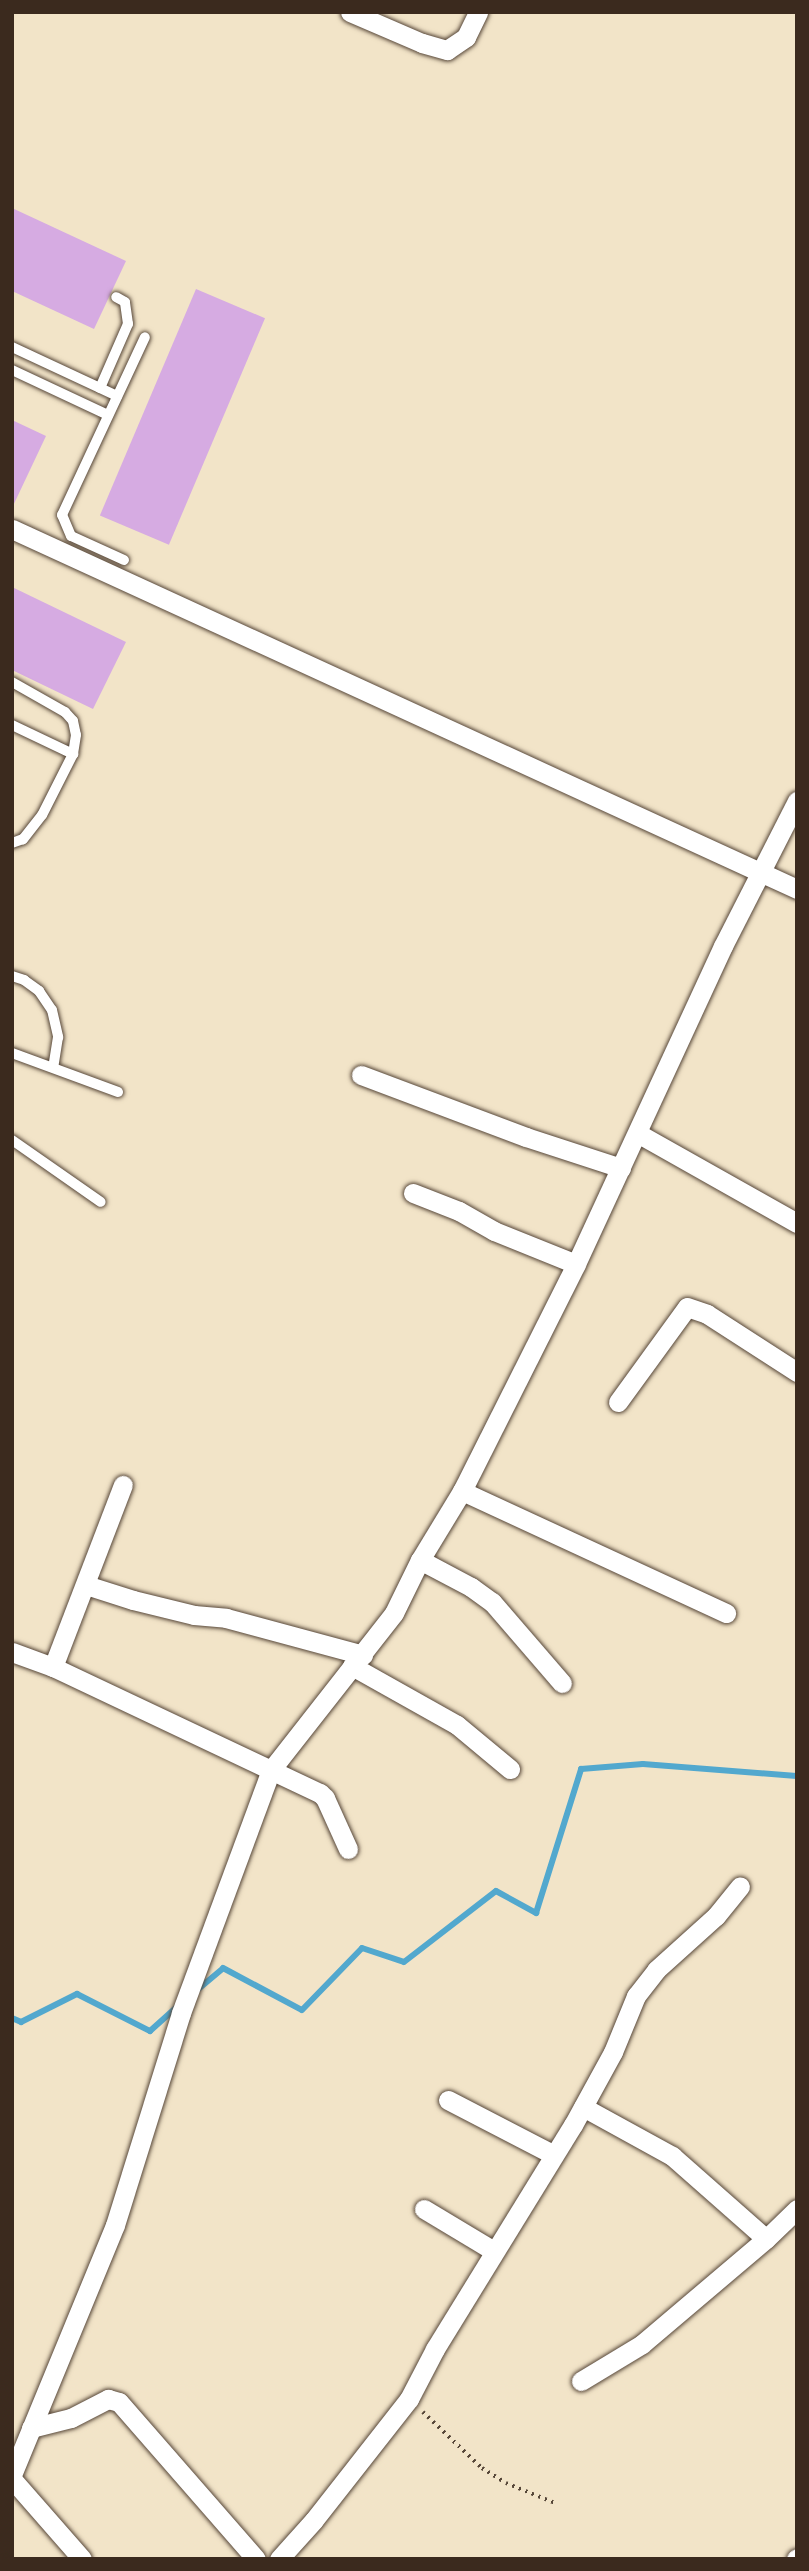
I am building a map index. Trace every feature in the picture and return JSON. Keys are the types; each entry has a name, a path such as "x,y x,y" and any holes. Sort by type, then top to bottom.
{"street":[{"path":"351,12 422,43 447,50 466,37 478,12"},
{"path":"12,529 796,887"},
{"path":"82,2559 12,2477 24,2431 115,2225 181,2013 271,1770 394,1613 421,1560 462,1491 639,1134 723,946 797,802"},
{"path":"361,1075 526,1138 621,1168"},
{"path":"639,1134 797,1223"},
{"path":"413,1192 458,1211 494,1231 576,1264"},
{"path":"618,1402 687,1307 707,1314 797,1372"},
{"path":"53,1667 123,1485"},
{"path":"462,1491 726,1614"},
{"path":"421,1560 471,1587 492,1602 562,1683"},
{"path":"86,1585 133,1600 237,1621 357,1660 457,1725 510,1769"},
{"path":"12,1652 53,1667 326,1798 348,1849"},
{"path":"279,2559 314,2520 409,2399 435,2349 583,2107 613,2052 636,1996 656,1969 716,1916 740,1886"},
{"path":"448,2101 554,2155"},
{"path":"583,2107 672,2156 766,2239"},
{"path":"424,2209 494,2251"},
{"path":"581,2381 642,2344 766,2239 797,2209"},
{"path":"24,2431 71,2418 108,2399 119,2402 256,2559"}],"lane":[{"path":"100,388 128,324 125,302 116,297"},
{"path":"124,560 71,536 62,515 145,337"},
{"path":"12,347 117,396"},
{"path":"12,370 108,415"},
{"path":"12,682 65,712 73,722 76,735 73,754 42,815 23,839 12,843"},
{"path":"12,725 73,754"},
{"path":"12,976 24,980 38,991 52,1010 58,1037 52,1067"},
{"path":"12,1053 118,1092"},
{"path":"12,1140 101,1202"}],"path":[{"path":"409,2399 482,2468 506,2483 555,2503"}],"building":[{"path":"12,208 126,261 94,329 12,291"},
{"path":"196,289 265,318 169,545 100,515"},
{"path":"12,420 46,436 12,508"},
{"path":"12,587 126,642 93,709 12,670"}],"waterway":[{"path":"196,1991 223,1968 302,2010 362,1948 404,1962 496,1891 536,1913 581,1769 643,1764 797,1776"},
{"path":"12,2018 21,2022 77,1994 150,2031 177,2007"}]}
